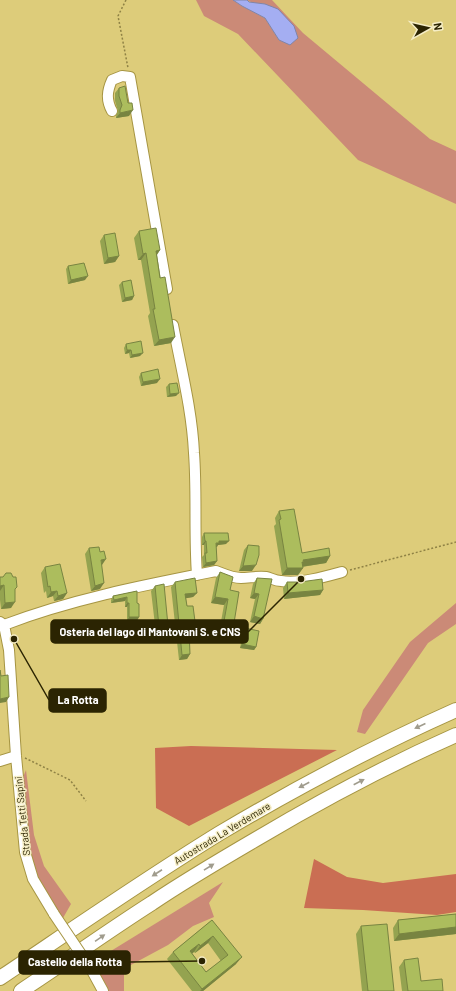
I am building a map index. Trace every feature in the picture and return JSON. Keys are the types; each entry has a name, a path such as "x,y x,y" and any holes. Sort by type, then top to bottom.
{"highway":[{"name":"Autostrada La Verdemare","path":"0,978 142,882 220,833 291,792 350,761 456,710"},
{"path":"22,991 152,902 211,865 358,782 426,748 456,735"}],"street":[{"path":"112,111 109,105 108,89 112,80 122,76 130,77 168,300"},
{"path":"171,315 192,426 194,454 195,547 198,575"},
{"path":"2,624 114,592 216,571 232,577 267,577 279,581 290,582 342,572"},
{"name":"Strada Tetti Sapini","path":"2,624 9,650 16,756 25,852 33,879 104,991"},
{"path":"0,761 16,756"}],"path":[{"path":"126,0 118,16 130,77"},
{"path":"342,572 456,542"},
{"path":"16,756 23,757 70,780 86,801"}],"shaded area":[{"path":"196,0 233,0 265,18 279,40 265,4 253,3 247,0 272,0 303,33 430,139 456,151 456,204 358,160 238,34 204,16"},
{"path":"456,603 456,624 428,643 365,734 357,732 363,710 410,642"},
{"path":"191,746 337,750 189,826 156,808 155,748"},
{"path":"26,770 34,835 44,866 71,904 63,918 50,902 36,877 28,846 22,780"},
{"path":"314,859 347,877 383,883 456,874 456,912 437,915 304,908"},
{"path":"223,882 209,903 214,917 193,926 168,945 129,966 124,975 124,991 109,991 93,962"}],"water":[{"path":"233,0 247,0 249,2 265,4 278,9 294,26 298,38 290,45 279,40 265,18"}],"building":[{"path":"125,86 128,103 132,103 133,110 120,113 122,105 119,96 119,88"},
{"path":"156,228 160,250 156,251 160,278 165,277 175,337 159,340 153,309 155,309 146,253 143,254 139,231"},
{"path":"115,233 119,256 108,258 104,235"},
{"path":"84,263 88,276 71,280 68,266"},
{"path":"131,280 134,296 125,298 122,282"},
{"path":"141,341 143,353 132,355 131,350 127,350 126,344"},
{"path":"158,369 160,379 143,382 141,373"},
{"path":"177,383 179,393 170,394 169,384"},
{"path":"294,509 302,553 329,548 330,556 303,560 303,568 287,568 279,520 281,519 279,511"},
{"path":"204,533 228,533 229,541 219,541 219,543 216,543 217,561 206,563 205,553 207,553"},
{"path":"248,545 259,546 259,555 256,565 243,566"},
{"path":"99,547 100,552 104,551 106,559 101,560 104,583 95,586 89,548"},
{"path":"60,564 67,593 58,596 57,591 51,592 50,586 48,587 45,567"},
{"path":"220,572 233,577 230,590 239,592 234,623 224,621 228,599 215,597"},
{"path":"6,573 11,573 13,577 16,577 17,587 15,589 15,602 5,603 4,585 0,586 0,577 3,577"},
{"path":"195,578 197,593 185,594 187,606 193,606 196,629 189,630 190,654 182,655 175,582"},
{"path":"257,578 272,579 263,619 254,616 259,594 254,593"},
{"path":"322,579 323,590 288,593 287,582"},
{"path":"164,584 169,636 160,637 155,586"},
{"path":"137,591 139,617 129,617 129,603 127,603 127,597 114,600 113,596"},
{"path":"245,628 259,631 256,647 242,644"},
{"path":"0,670 1,676 8,675 9,697 0,699"},
{"path":"456,914 456,927 399,934 398,920"},
{"path":"212,920 242,957 202,989 173,952","holes":["213,936 228,955 206,972 190,951 199,944 200,946"]},
{"path":"387,924 394,991 368,991 361,926"},
{"path":"418,958 421,981 442,979 443,991 408,991 404,960"}],"place":[{"name":"Osteria del lago di Mantovani S. e CNS","path":"301,579"},
{"name":"La Rotta","path":"14,639"},
{"name":"Castello della Rotta","path":"202,961"}]}
